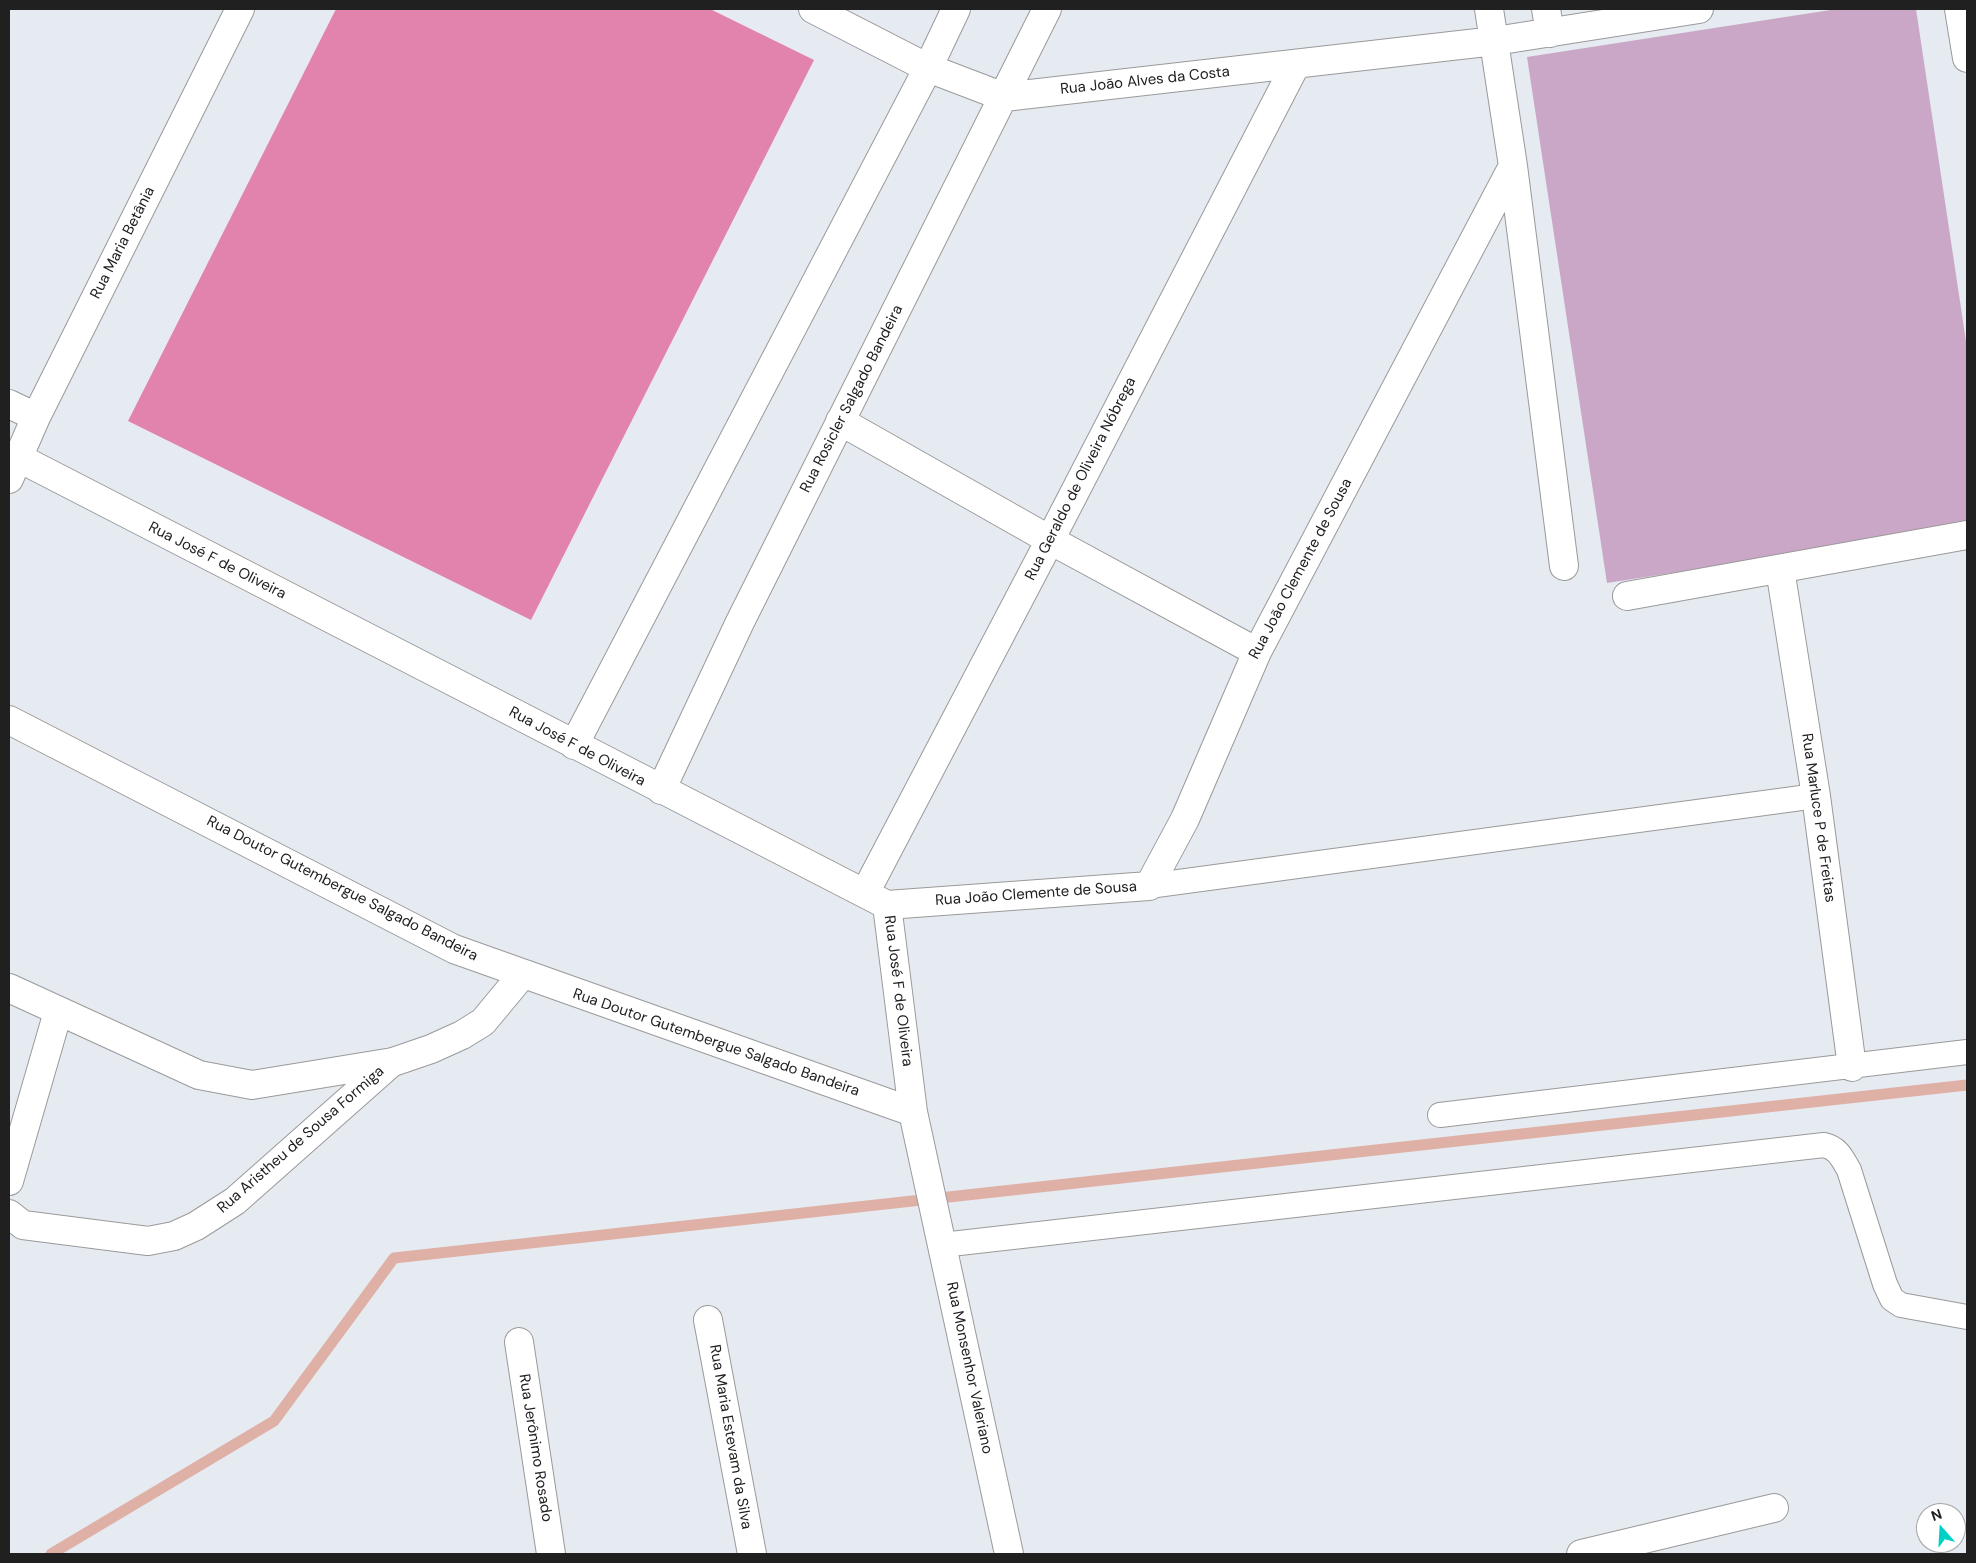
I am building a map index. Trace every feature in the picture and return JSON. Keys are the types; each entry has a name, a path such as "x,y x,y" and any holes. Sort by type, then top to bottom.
{"street":[{"name":"Rua Maria Betânia","path":"14,469 36,417 240,9"},
{"name":"Rua João Alves da Costa","path":"813,9 928,68 1004,97 1495,41 1548,21 1699,9"},
{"path":"574,745 928,68 956,9"},
{"name":"Rua Rosicler Salgado Bandeira","path":"660,790 740,622 1047,9"},
{"path":"1489,9 1513,166 1564,566"},
{"path":"1959,9 1967,58"},
{"name":"Rua Geraldo de Oliveira Nóbrega","path":"876,899 1050,540 1296,64"},
{"name":"Rua João Clemente de Sousa","path":"876,899 1149,886 1185,819 1257,652 1513,166"},
{"path":"9,404 36,417"},
{"path":"840,421 1050,540 1257,652"},
{"name":"Rua José F de Oliveira","path":"14,469 574,745 876,899 913,1112 930,1182"},
{"path":"1627,596 1967,535"},
{"name":"Rua Marluce P de Freitas","path":"1780,569 1816,796 1852,1067"},
{"name":"Rua Doutor Gutembergue Salgado Bandeira","path":"9,720 454,949 522,975 913,1112"},
{"path":"9,988 58,1012 200,1075 252,1085 393,1062 431,1049 462,1035 483,1022 522,975"},
{"path":"9,1181 58,1012"},
{"name":"Rua Aristheu de Sousa Formiga","path":"9,1214 23,1225 148,1242 174,1236 196,1226 235,1201 393,1062"},
{"name":"Rua Monsenhor Valeriano","path":"930,1182 1009,1554"},
{"name":"Rua Maria Estevam da Silva","path":"708,1320 752,1554"},
{"name":"Rua Jerônimo Rosado","path":"519,1342 552,1554"},
{"path":"1581,1554 1774,1508"}],"lane":[{"path":"1149,886 1816,796"},
{"path":"1440,1115 1967,1052"},
{"path":"941,1237 1824,1146 1831,1147 1840,1154 1849,1170 1885,1284 1892,1299 1901,1305 1967,1317"}],"shaded area":[{"path":"336,9 710,9 814,60 531,620 128,421"},
{"path":"1837,9 1916,9 1967,348 1967,527 1607,583 1527,57"}],"waterway":[{"path":"51,1554 274,1421 394,1258 1967,1085"}]}
